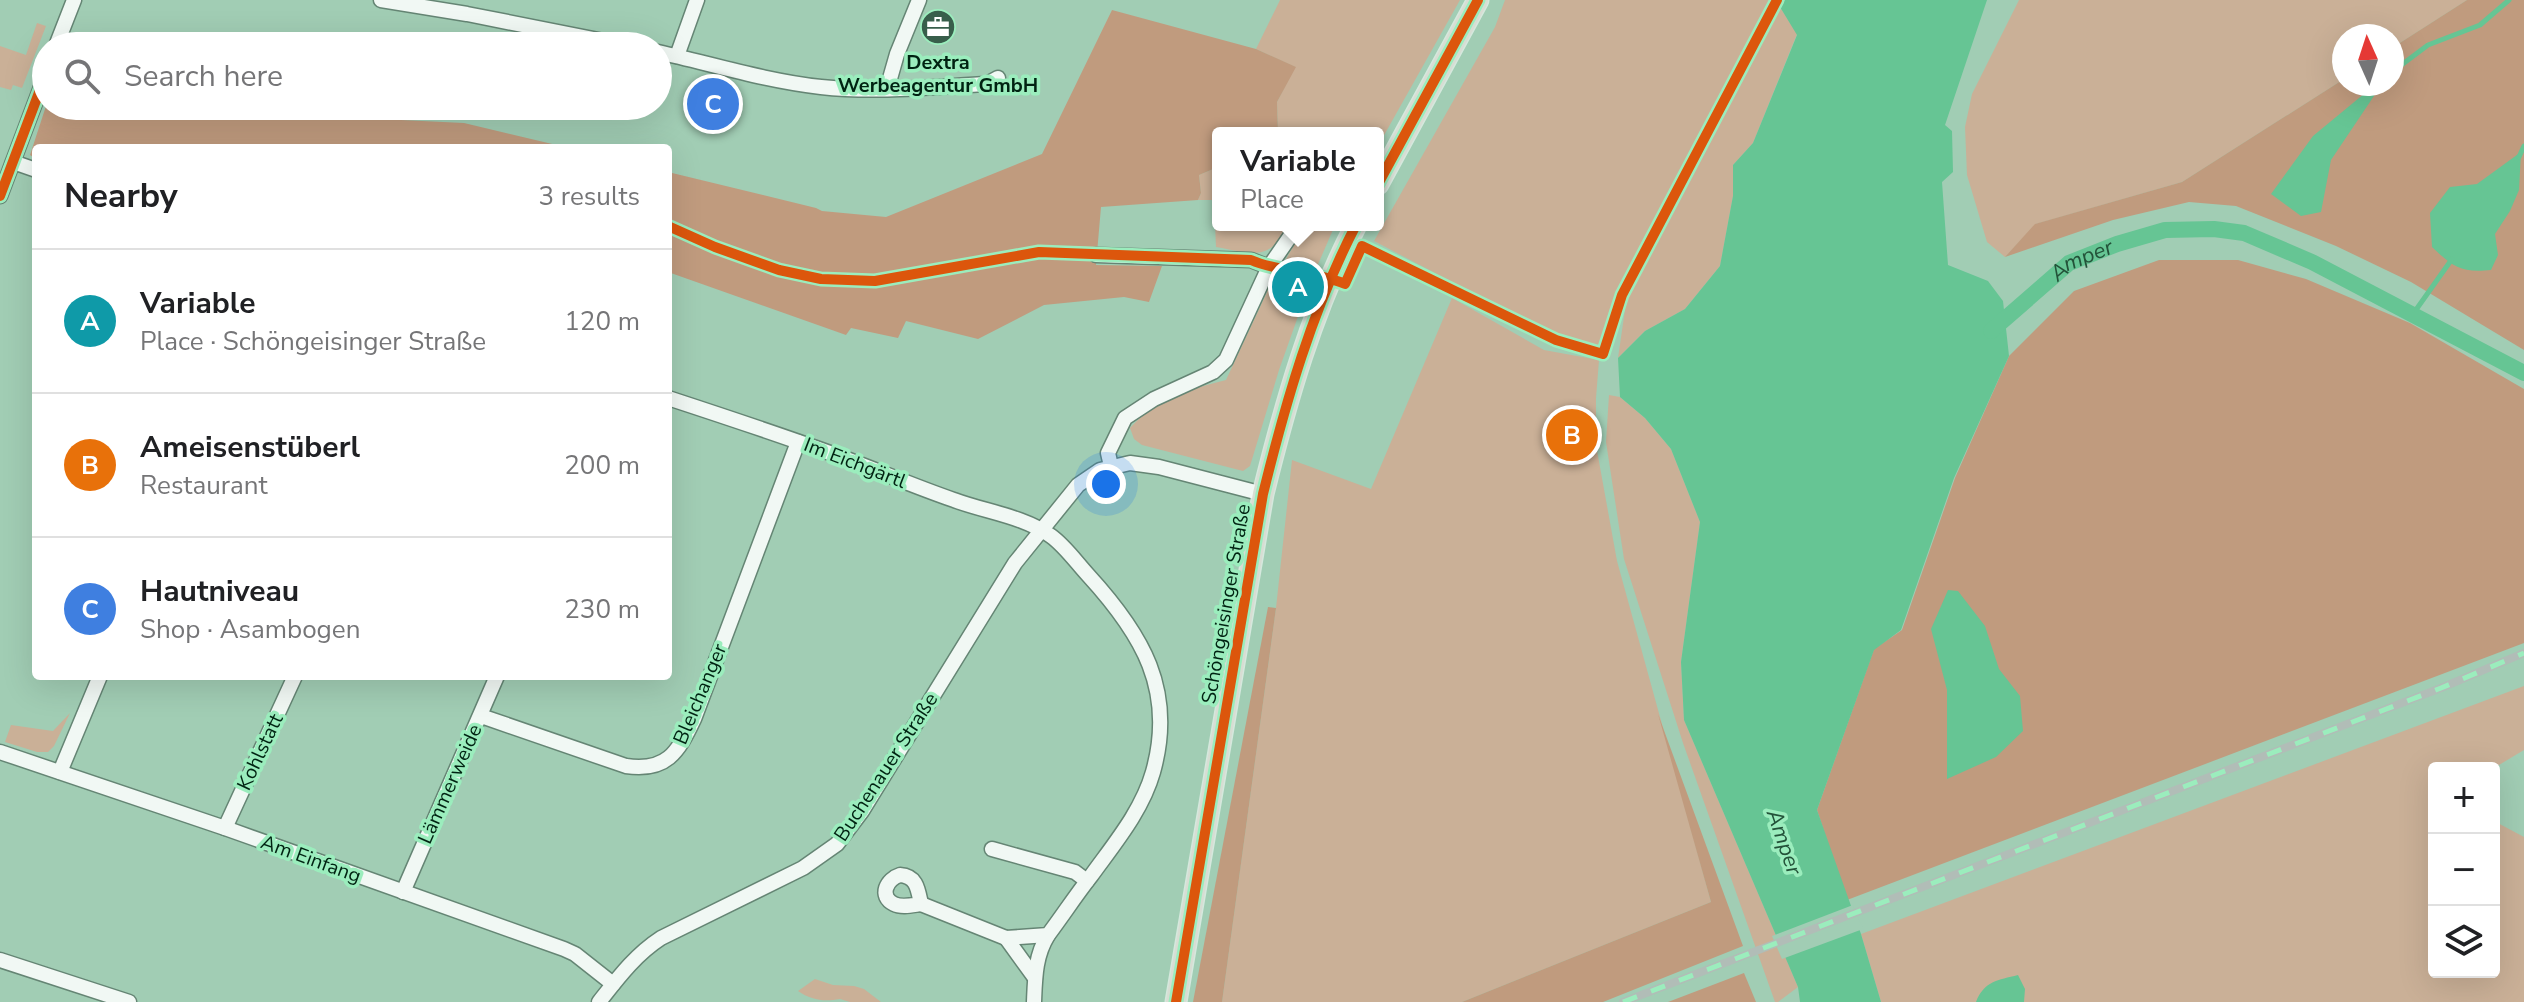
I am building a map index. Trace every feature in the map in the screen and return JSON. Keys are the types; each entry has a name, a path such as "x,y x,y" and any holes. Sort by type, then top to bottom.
{"main road":[{"path":"1384,173 1478,0"},
{"name":"Schöngeisinger Straße","path":"1176,1002 1263,494 1307,338 1353,231"}],"street":[{"path":"61,32 74,0"},
{"path":"381,0 469,7 572,32"},
{"path":"677,56 697,0"},
{"path":"887,89 897,54 919,0"},
{"path":"672,55 806,85 887,89 987,84 998,78"},
{"path":"0,196 32,111"},
{"path":"13,162 32,169"},
{"path":"1111,466 1108,453 1125,418 1154,399 1213,372 1226,360 1269,267 1294,231"},
{"path":"1096,255 1251,260 1269,267"},
{"name":"Im Eichgärtl","path":"672,399 954,500 1030,523 1054,537 1133,630 1149,663 1160,714 1157,753 1146,792 1133,816 1048,935 1038,956 1034,1002"},
{"name":"Bleichanger","path":"481,716 626,766 650,768 668,758 677,750 694,719 798,442"},
{"name":"Buchenauer Straße","path":"599,1002 636,956 661,938 803,868 837,844 862,811 1015,563 1078,485 1111,466 1144,463 1263,494"},
{"path":"60,772 98,680"},
{"name":"Kohlstatt","path":"225,828 293,680"},
{"name":"Lämmerweide","path":"403,892 495,680"},
{"name":"Am Einfang","path":"0,752 225,828 575,954 613,984"},
{"path":"992,849 1075,872 1087,881"},
{"path":"921,904 1006,938 1048,935"},
{"path":"1006,938 1035,978"},
{"path":"0,960 129,1002"}],"shaded area":[{"path":"1280,0 1460,0 1384,135 1384,127 1278,127 1277,102 1295,67 1256,49"},
{"path":"1505,0 1769,0 1618,293 1598,349 1563,340 1374,241 1380,231 1384,231 1384,223 1495,27"},
{"path":"2019,0 2467,0 2404,40 2404,24 2332,24 2332,87 2182,182 2036,224 2005,257 1987,242 1967,175 1965,127 1972,94"},
{"path":"2467,0 2524,0 2524,350 2411,282 2336,246 2236,206 2189,202 2113,220 2005,257 2035,224 2182,182 2332,87 2332,96 2404,96 2404,40"},
{"path":"1780,7 1797,34 1753,143 1733,165 1733,196 1720,266 1685,309 1645,331 1618,358 1627,296"},
{"path":"1112,10 1256,49 1296,67 1277,102 1278,127 1212,127 1212,170 1199,175 1201,193 1198,200 1101,207 1096,265 1162,266 1149,302 1124,297 1044,305 978,339 906,321 898,338 851,328 846,335 672,273 672,173 822,211 886,217 1042,154"},
{"path":"37,23 46,26 44,32 34,32"},
{"path":"32,38 32,62 22,88 13,85 11,90 0,87 0,46 26,55"},
{"path":"41,120 401,120 464,123 552,144 34,144"},
{"path":"1212,170 1212,200 1198,200 1201,193 1199,175"},
{"path":"1215,231 1286,231 1274,245 1260,252 1216,247"},
{"path":"1302,231 1332,231 1316,269 1283,264"},
{"path":"2159,260 2238,260 2306,279 2410,323 2524,389 2524,643 1847,900 1817,810 1874,649 1902,630 1955,478 2009,356 2074,291"},
{"path":"1283,273 1312,277 1250,466 1243,471 1142,445 1134,439 1130,428 1150,410 1186,392 1226,380 1274,277"},
{"path":"1452,298 1544,350 1599,360 1596,445 1617,561 1711,902 1462,1002 1222,1002 1276,608 1292,460 1371,489"},
{"path":"1609,395 1620,397 1645,418 1671,449 1700,522 1681,662 1684,720 1798,987 1778,1002 1775,1002 1683,743 1624,559 1606,442"},
{"path":"1268,607 1276,608 1222,1002 1193,1002"},
{"path":"2524,686 2524,750 2500,764 2428,762 2428,978 2500,978 2500,824 2524,837 2524,1002 1881,1002 1861,934"},
{"path":"70,713 48,752 37,752 5,742 11,725 53,731"},
{"path":"1658,714 1743,946 1603,1002 1462,1002 1711,902"},
{"path":"1744,973 1756,1002 1668,1002"},
{"path":"815,979 864,989 881,1002 818,1000 798,991"}],"water":[{"path":"1785,0 1987,0 1945,125 1952,131 1953,172 1942,182 1948,265 1988,281 2003,301 2009,356 1954,478 1901,630 1874,650 1817,810 1861,934 1881,1002 1800,1002 1798,987 1684,720 1681,662 1700,522 1671,449 1645,418 1620,397 1618,358 1645,331 1685,309 1720,266 1733,196 1733,165 1753,143 1797,35 1780,7"},
{"path":"2361,96 2374,96 2331,160 2321,212 2301,216 2271,194 2313,136"},
{"path":"2521,152 2519,190 2495,234 2498,255 2491,270 2465,269 2452,264 2432,247 2430,213 2450,187 2477,184"},
{"path":"1948,590 1958,591 1985,626 1999,669 2020,696 2023,731 1996,757 1947,779 1947,690 1931,629"},
{"path":"2018,975 2025,989 2024,1002 1976,1002 1988,986"}],"pier":[{"path":"1853,905 1863,929 1782,959 1772,936"}],"waterway":[{"path":"2404,63 2428,45 2480,25 2509,0"},
{"name":"Amper","path":"2519,157 2524,146"},
{"name":"Amper","path":"1991,331 2069,263 2165,230 2214,229 2244,233 2312,262 2524,373"},
{"name":"Amper","path":"2413,314 2452,259"}],"railway":[{"path":"1623,1002 2441,688 2524,653"}],"cycle path":[{"path":"1384,173 1478,0"},
{"path":"672,228 779,270 821,279 875,281 1039,252 1251,260 1345,284 1362,246 1556,340 1603,354 1622,295 1777,0"},
{"path":"0,196 32,111"},
{"path":"1176,1002 1263,494 1313,323 1353,231"}],"place":[{"name":"Dextra Werbeagentur GmbH","path":"938,27"},
{"name":"Hautniveau","path":"713,104"},
{"name":"Variable","path":"1298,287"},
{"name":"Ameisenstüberl","path":"1572,435"}]}
